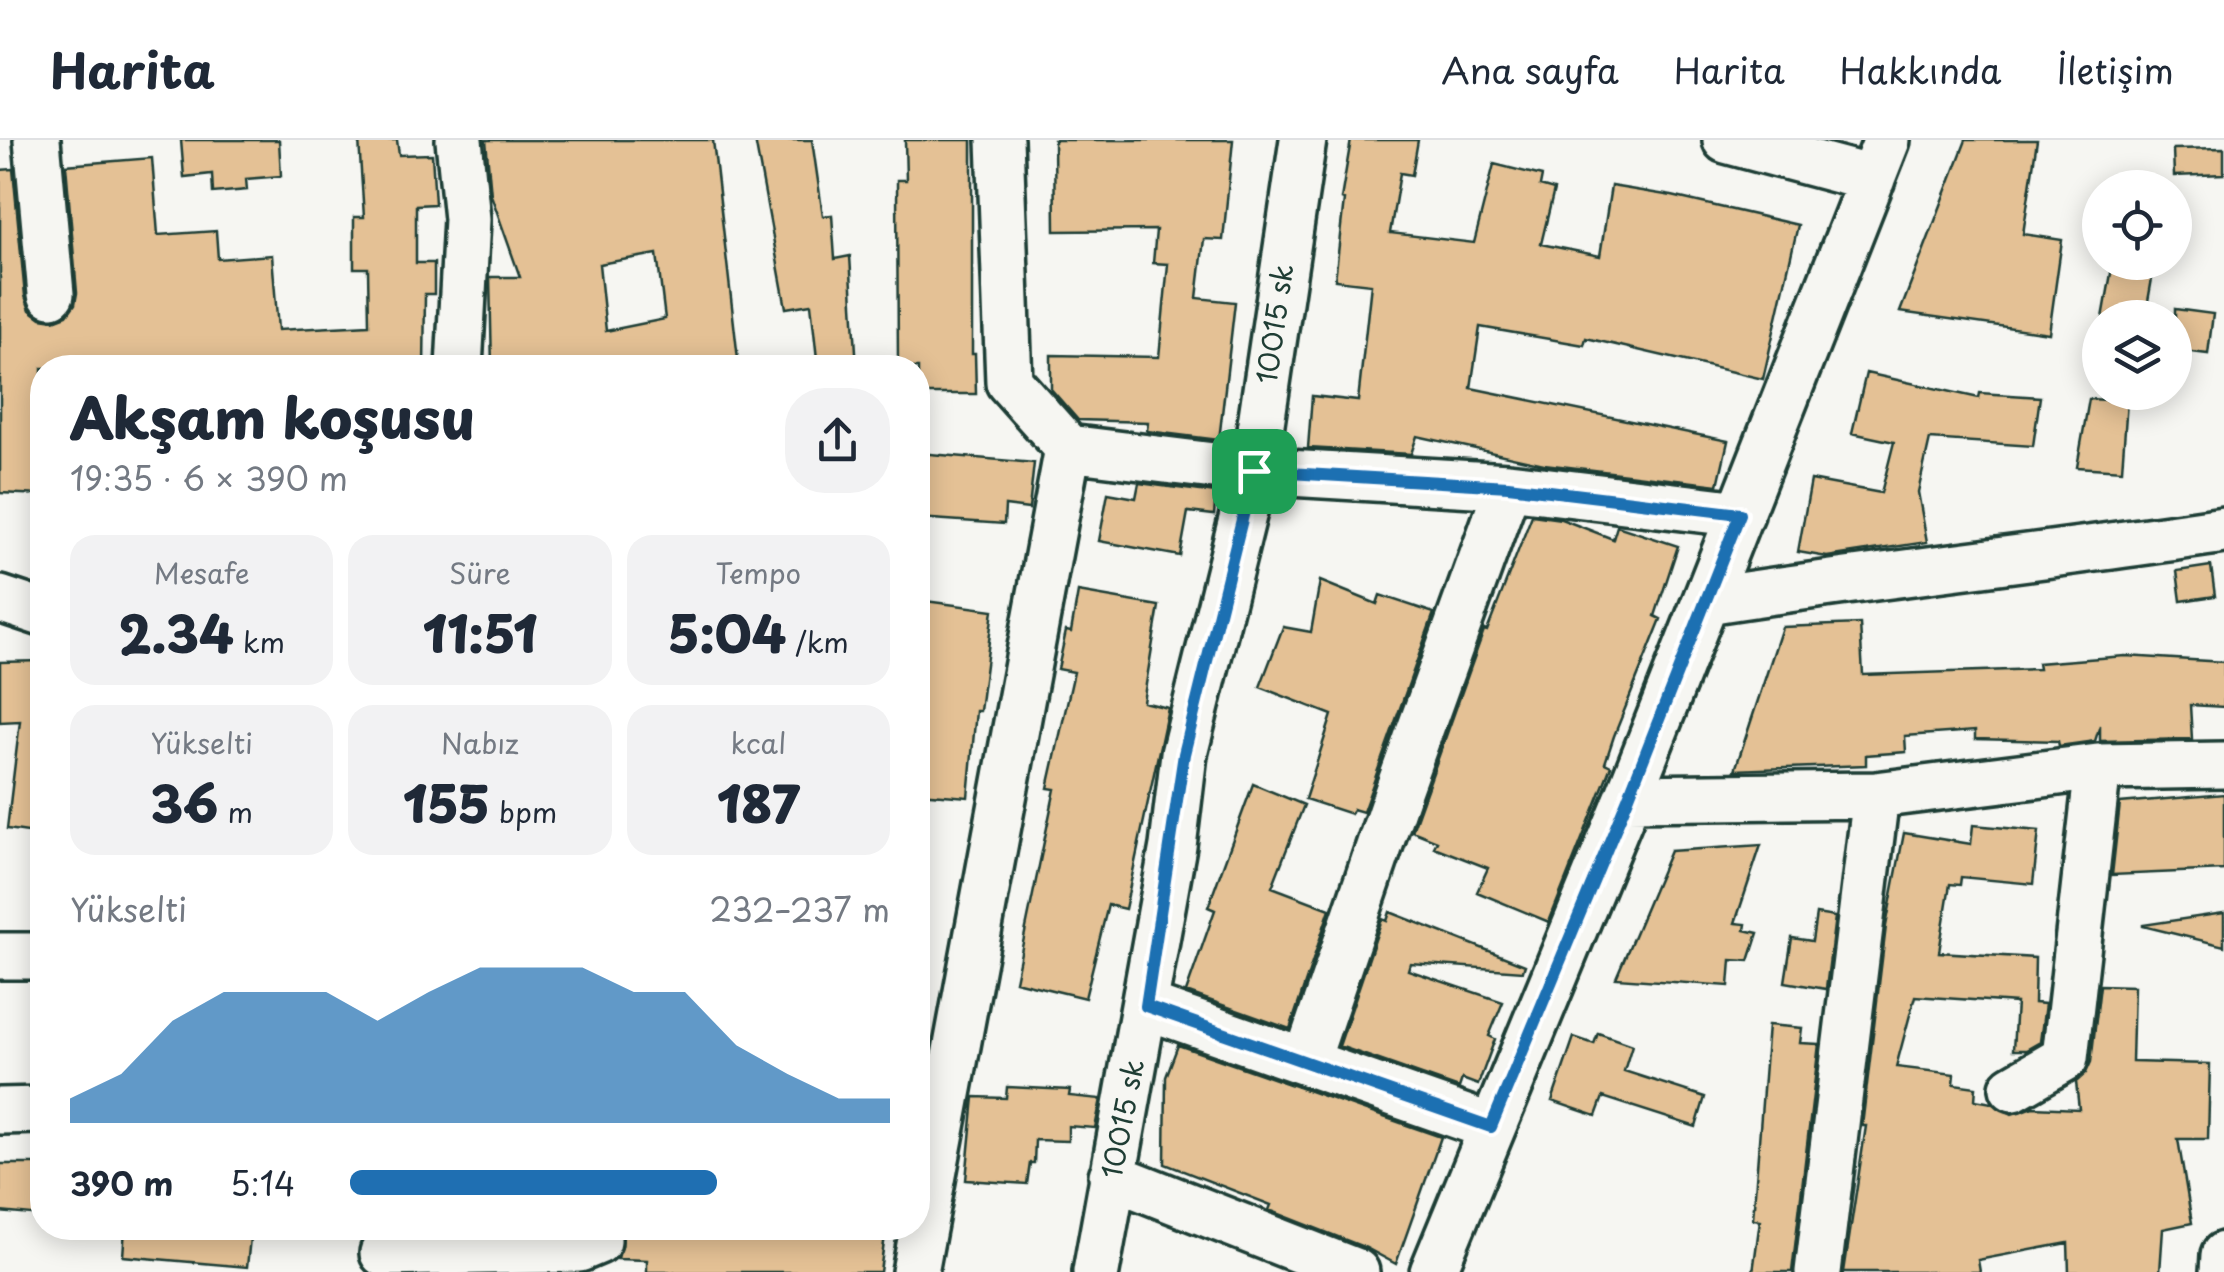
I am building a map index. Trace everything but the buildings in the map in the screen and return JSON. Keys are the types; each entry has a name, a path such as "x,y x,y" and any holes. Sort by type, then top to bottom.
{"street":[{"path":"37,140 50,294"},
{"path":"459,140 467,219 460,355"},
{"path":"1000,140 1009,382 1068,448 1254,471 1508,486 1740,514"},
{"name":"10015 sk","path":"1096,1272 1146,1006 1184,754 1254,471 1302,140"},
{"path":"1433,1272 1708,601 1880,159 1726,140"},
{"path":"930,1191 1068,448"},
{"path":"1306,1062 1508,486"},
{"path":"1708,601 1870,575 2038,558 2224,530"},
{"path":"0,600 30,609"},
{"path":"1628,798 1876,795 2098,767 2224,764"},
{"path":"2013,1088 2065,1058 2098,767"},
{"path":"1818,1272 1876,795"},
{"path":"0,956 30,956"},
{"path":"1146,1006 1491,1127"},
{"path":"0,1111 30,1110"},
{"path":"1112,1176 1356,1272"},
{"path":"383,1251 579,1249 598,1240"},
{"path":"915,1272 921,1240"},
{"path":"2223,1272 2224,1255"}],"route":[{"path":"1254,471 1508,486 1740,514 1628,798 1491,1127 1146,1006 1184,754 1254,471"}]}
